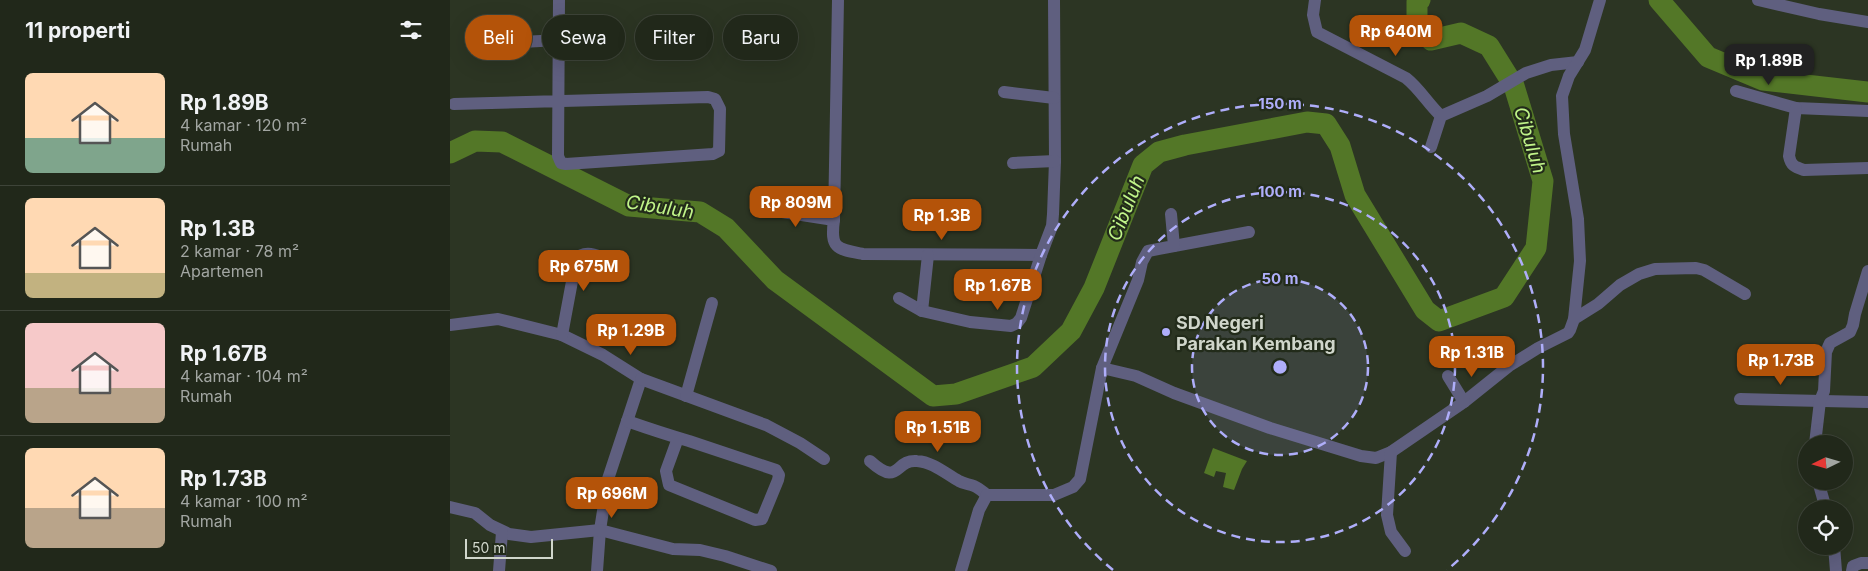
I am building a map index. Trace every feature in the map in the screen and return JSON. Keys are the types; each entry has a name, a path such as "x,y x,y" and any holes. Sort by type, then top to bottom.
{"street":[{"path":"559,0 559,15"},
{"path":"838,0 834,220 832,237 836,245 844,250 864,254 1041,256"},
{"path":"899,298 922,311 970,322 1011,326 1021,318 1052,226 1055,162 1054,0"},
{"path":"1314,0 1313,15 1317,32 1406,78 1418,88 1430,106 1441,116"},
{"path":"1102,368 1136,376 1174,393 1270,428 1361,456 1376,458 1391,452 1464,402 1509,366 1538,348 1568,333 1574,319 1580,261 1578,219 1564,134 1563,88 1572,69 1585,50 1600,0"},
{"path":"1758,0 1779,2 1819,14 1868,22"},
{"path":"454,104 560,102 712,97 720,109 720,149 713,154 560,163 558,156 560,102 559,60"},
{"path":"1431,147 1441,116 1511,84 1526,73 1551,65 1578,62"},
{"path":"1736,91 1796,108 1868,111"},
{"path":"1004,92 1054,98"},
{"path":"1796,108 1789,156 1790,162 1795,167 1804,170 1868,168"},
{"path":"1014,163 1055,162"},
{"path":"763,209 834,220"},
{"path":"1171,214 1174,246"},
{"path":"870,461 880,470 894,473 907,464 916,461 936,467 958,481 976,487 986,495 1054,495 1073,487 1080,479 1102,368 1138,280 1142,262 1148,251 1249,232"},
{"path":"562,335 576,260 583,254 589,254 614,262"},
{"path":"922,311 928,255"},
{"path":"1574,319 1598,304 1620,285 1649,270 1696,268 1704,270 1745,294"},
{"path":"1816,435 1820,401 1824,391 1828,347 1830,343 1850,332 1854,325 1855,314 1868,271"},
{"path":"686,396 712,303"},
{"path":"450,325 498,320 562,335 603,355 642,380 766,425 800,443 824,459"},
{"path":"1448,376 1464,402"},
{"path":"597,571 600,530 608,479 642,380"},
{"path":"1740,399 1868,402"},
{"path":"627,421 776,470 779,475 778,480 762,519 755,520 669,485 666,471 678,438"},
{"path":"1391,452 1387,515 1391,532 1406,551"},
{"path":"961,571 979,510 986,495"},
{"path":"450,507 475,513 502,532 531,537 600,530 673,549 700,550 771,571"},
{"path":"499,571 502,532"},
{"path":"1835,555 1836,571"},
{"path":"1852,571 1854,566 1868,563"}],"shaded area":[{"path":"1213,448 1247,461 1234,490 1223,487 1226,473 1216,471 1214,477 1204,473"}],"waterway":[{"name":"Cibuluh","path":"450,153 475,141 502,142 629,206 700,212 726,228 775,280 933,396 956,394 1033,367 1071,331 1094,288 1143,165 1159,152 1185,145 1307,122 1326,124 1340,146 1355,195 1425,310 1439,321 1504,297 1536,248 1543,181 1514,86 1489,46 1461,33 1431,40 1417,24 1417,2 1420,0"},
{"name":"Cibuluh","path":"1659,0 1708,57 1763,80 1868,92"}],"place":[{"name":"SD Negeri Parakan Kembang","path":"1166,332"}]}
